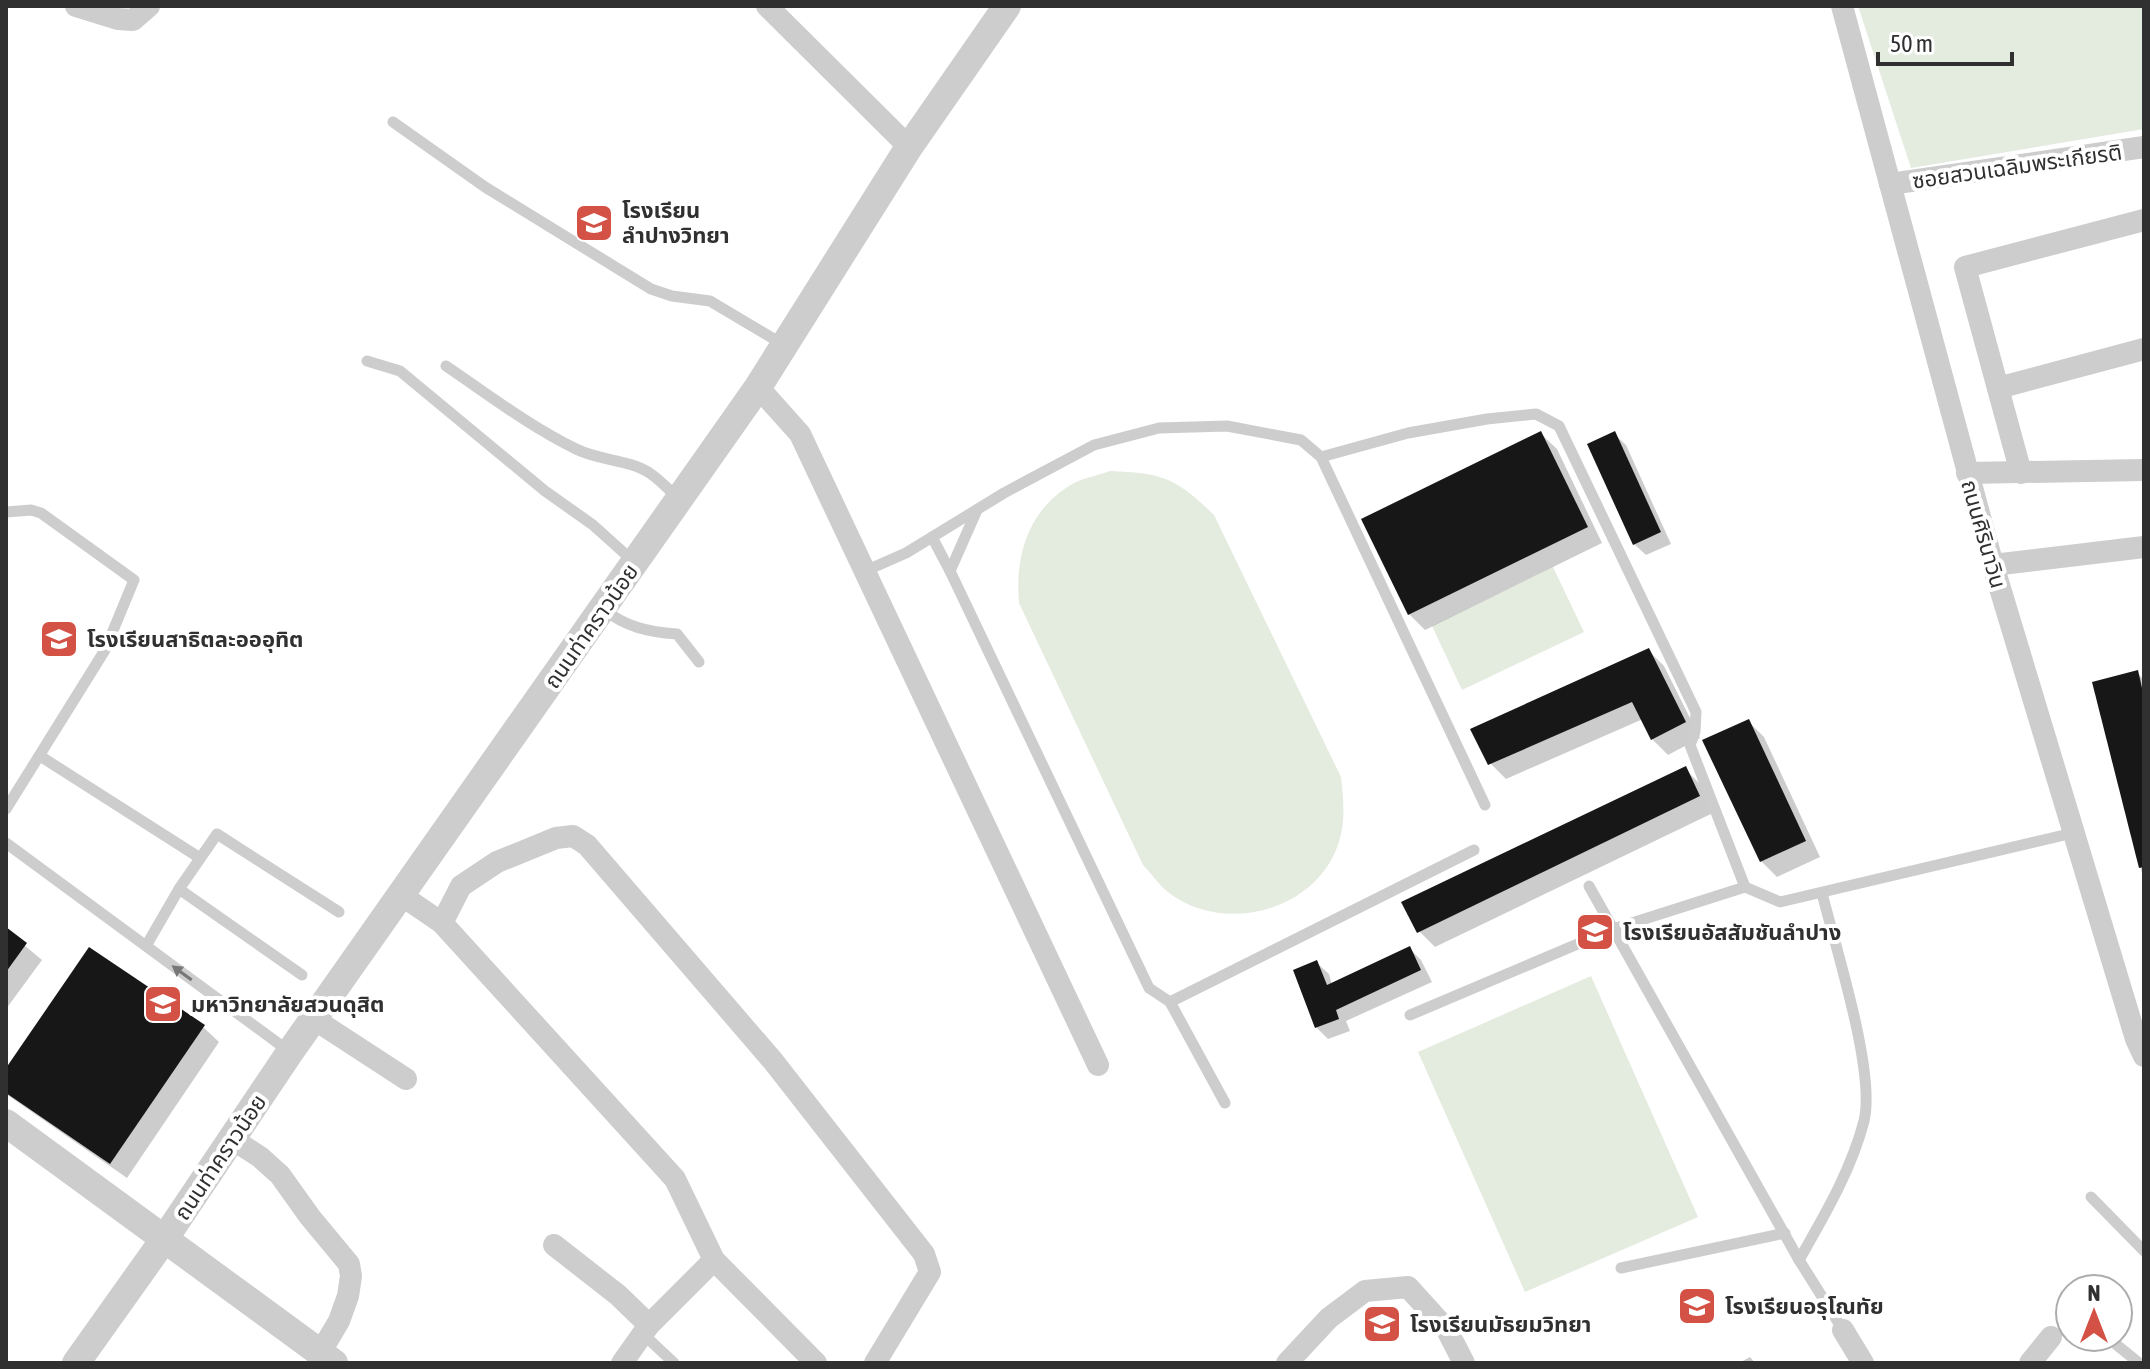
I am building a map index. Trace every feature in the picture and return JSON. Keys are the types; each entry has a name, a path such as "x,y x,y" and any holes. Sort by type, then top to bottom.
{"street":[{"path":"76,6 118,19 133,20 149,6"},
{"path":"767,6 909,147"},
{"name":"ถนนท่าคราวน้อย","path":"83,1360 290,1052 758,387 909,147 1007,6"},
{"name":"ถนนศิรินาวิน","path":"1842,6 1993,565 2136,1039 2144,1056"},
{"name":"ซอยสวนเฉลิมพระเกียรติ","path":"1890,184 2144,147"},
{"path":"2021,473 1965,267 2144,220"},
{"path":"1998,388 2144,349"},
{"path":"758,387 800,434 1098,1065"},
{"path":"1967,473 2144,470"},
{"path":"1993,565 2144,547"},
{"path":"442,923 461,886 497,862 556,838 573,836 587,845 773,1061 924,1254 930,1272 875,1363"},
{"path":"401,895 442,923 675,1179 714,1260 816,1363"},
{"path":"314,1019 406,1079"},
{"path":"6,1123 327,1358 348,1296 349,1264 280,1175 232,1139"},
{"path":"554,1245 618,1295 646,1329"},
{"path":"622,1363 646,1329 714,1260"},
{"path":"1287,1363 1329,1318 1365,1291 1408,1287 1447,1330 1464,1363"},
{"path":"1843,1330 1863,1363"},
{"path":"2030,1363 2051,1337"}],"lane":[{"path":"393,122 485,187 651,289 672,296 710,301 785,345"},
{"path":"367,361 400,371 635,562"},
{"path":"446,366 548,435 579,451 651,474 679,500"},
{"path":"1321,457 1408,433 1487,419 1536,414 1559,426 1696,712 1695,732 1690,745 1745,887"},
{"path":"865,571 932,537 1094,445 1159,428 1227,426 1301,440 1321,457 1485,805"},
{"path":"950,571 977,509"},
{"path":"6,512 31,510 41,513 134,580 105,650 6,809"},
{"path":"932,537 1149,988 1170,1002 1225,1103"},
{"path":"603,609 621,623 650,632 677,634 699,662"},
{"path":"40,756 200,858"},
{"path":"1410,1015 1613,929 1745,887 1780,902 2073,833"},
{"path":"146,946 179,889 217,834 339,912"},
{"path":"6,843 290,1052"},
{"path":"1170,1002 1474,850"},
{"path":"1589,886 1799,1260 1843,1330"},
{"path":"179,889 302,975"},
{"path":"1799,1260 1849,1166 1865,1118 1865,1071 1822,893"},
{"path":"2091,1197 2144,1251"},
{"path":"1621,1268 1785,1233"},
{"path":"646,1329 674,1363"}],"shaded area":[{"path":"1858,6 2144,6 2144,129 1911,168"},
{"path":"1110,471 1168,480 1214,515 1341,777 1343,823 1336,850 1323,872 1306,889 1285,902 1238,914 1213,912 1189,905 1158,882 1143,865 1019,603 1019,568 1035,520 1045,506 1074,483"},
{"path":"1553,567 1584,632 1462,690 1432,626"},
{"path":"1591,976 1698,1217 1525,1292 1418,1052"}],"building":[{"path":"1541,431 1588,527 1408,615 1361,519"},
{"path":"1615,431 1661,532 1633,545 1587,444"},
{"path":"1649,648 1686,722 1651,740 1632,702 1488,765 1470,729"},
{"path":"2138,670 2144,697 2144,867 2139,868 2092,682"},
{"path":"1749,719 1806,841 1760,862 1702,740"},
{"path":"1686,766 1700,796 1417,933 1401,902"},
{"path":"6,927 27,943 6,972"},
{"path":"1410,946 1421,970 1336,1010 1339,1019 1315,1028 1293,970 1317,960 1327,985"},
{"path":"89,947 205,1025 110,1164 6,1093 6,1068"}],"place":[{"name":"โรงเรียน ลำปางวิทยา","path":"594,223"},
{"name":"โรงเรียนสาธิตละอออุทิต","path":"59,639"},
{"name":"โรงเรียนอัสสัมชันลำปาง","path":"1595,932"},
{"name":"มหาวิทยาลัยสวนดุสิต","path":"163,1004"},
{"name":"โรงเรียนอรุโณทัย","path":"1697,1306"},
{"name":"โรงเรียนมัธยมวิทยา","path":"1382,1324"}]}
